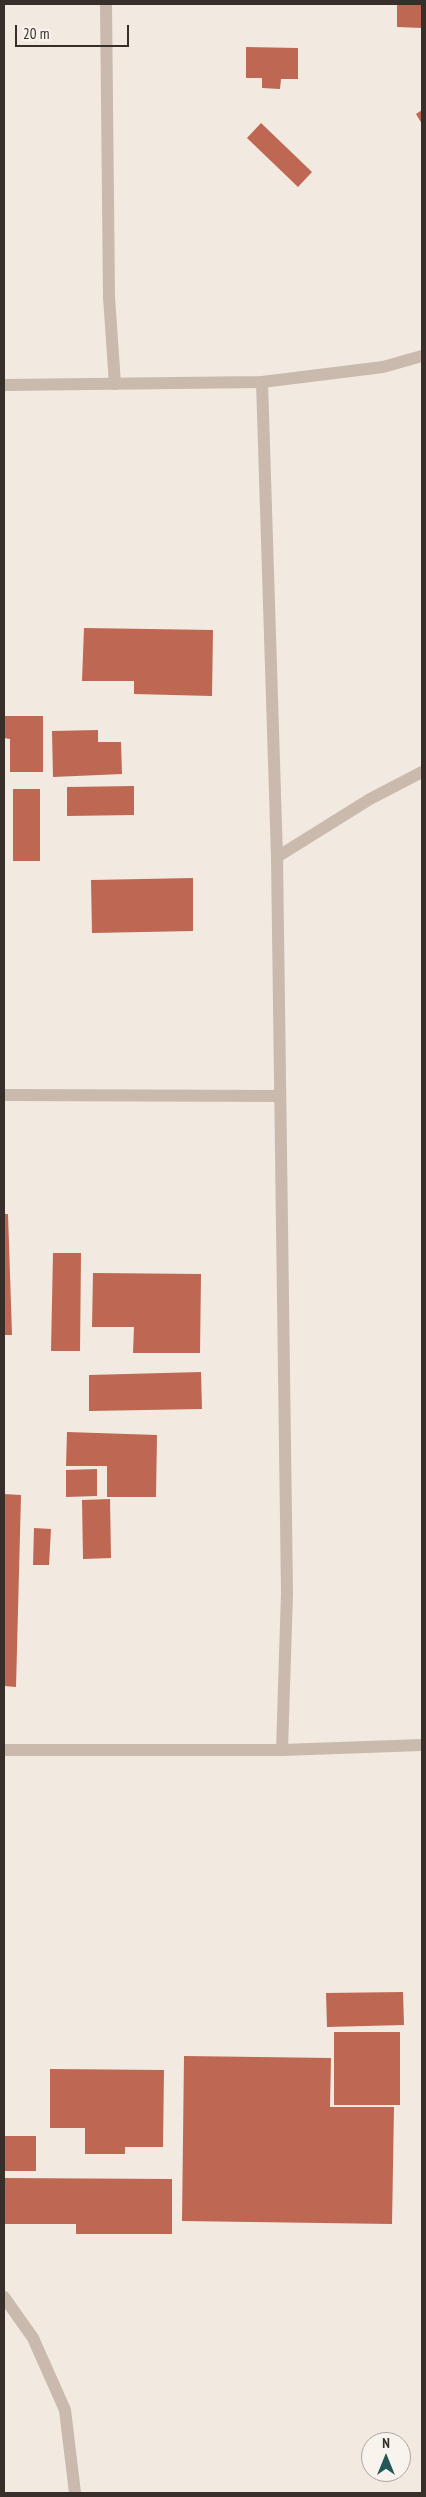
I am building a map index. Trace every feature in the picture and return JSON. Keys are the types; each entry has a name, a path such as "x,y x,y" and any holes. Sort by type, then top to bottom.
{"street":[{"path":"106,4 109,297 115,384"},
{"path":"4,385 262,382 383,367 422,356"},
{"path":"262,382 277,857 287,1593 282,1750"},
{"path":"277,857 370,799 422,772"},
{"path":"4,1095 280,1096"},
{"path":"4,1750 282,1750 422,1745"},
{"path":"4,2297 33,2338 65,2410 75,2493"}],"building":[{"path":"397,4 422,4 422,28 397,27"},
{"path":"246,47 298,48 298,79 281,79 280,89 262,88 262,78 246,78"},
{"path":"422,110 422,124 416,114"},
{"path":"261,123 312,172 298,187 247,138"},
{"path":"84,628 213,630 212,696 134,694 134,681 82,681"},
{"path":"4,716 43,716 43,772 10,772 10,739 4,738"},
{"path":"98,730 98,742 121,742 122,774 53,777 52,731"},
{"path":"134,786 134,815 67,816 67,787"},
{"path":"13,789 40,789 40,861 13,861"},
{"path":"193,878 193,931 92,933 91,880"},
{"path":"4,1214 8,1214 12,1335 4,1335"},
{"path":"53,1253 81,1253 80,1351 51,1351"},
{"path":"93,1273 201,1274 200,1353 133,1353 134,1327 92,1327"},
{"path":"201,1372 202,1409 89,1411 89,1375"},
{"path":"67,1432 157,1435 156,1497 107,1497 107,1466 66,1466"},
{"path":"97,1469 97,1496 66,1497 66,1470"},
{"path":"4,1494 21,1495 16,1687 4,1686"},
{"path":"110,1499 111,1558 83,1559 82,1500"},
{"path":"34,1528 51,1529 49,1565 33,1565"},
{"path":"403,1992 404,2025 327,2027 326,1993"},
{"path":"334,2032 400,2032 400,2105 334,2105"},
{"path":"184,2056 331,2058 330,2107 394,2107 392,2224 182,2221"},
{"path":"50,2069 164,2070 163,2147 125,2147 125,2154 85,2154 85,2128 50,2128"},
{"path":"5,2136 36,2136 36,2171 5,2171"},
{"path":"4,2178 172,2179 172,2234 76,2234 76,2224 4,2224"}]}
